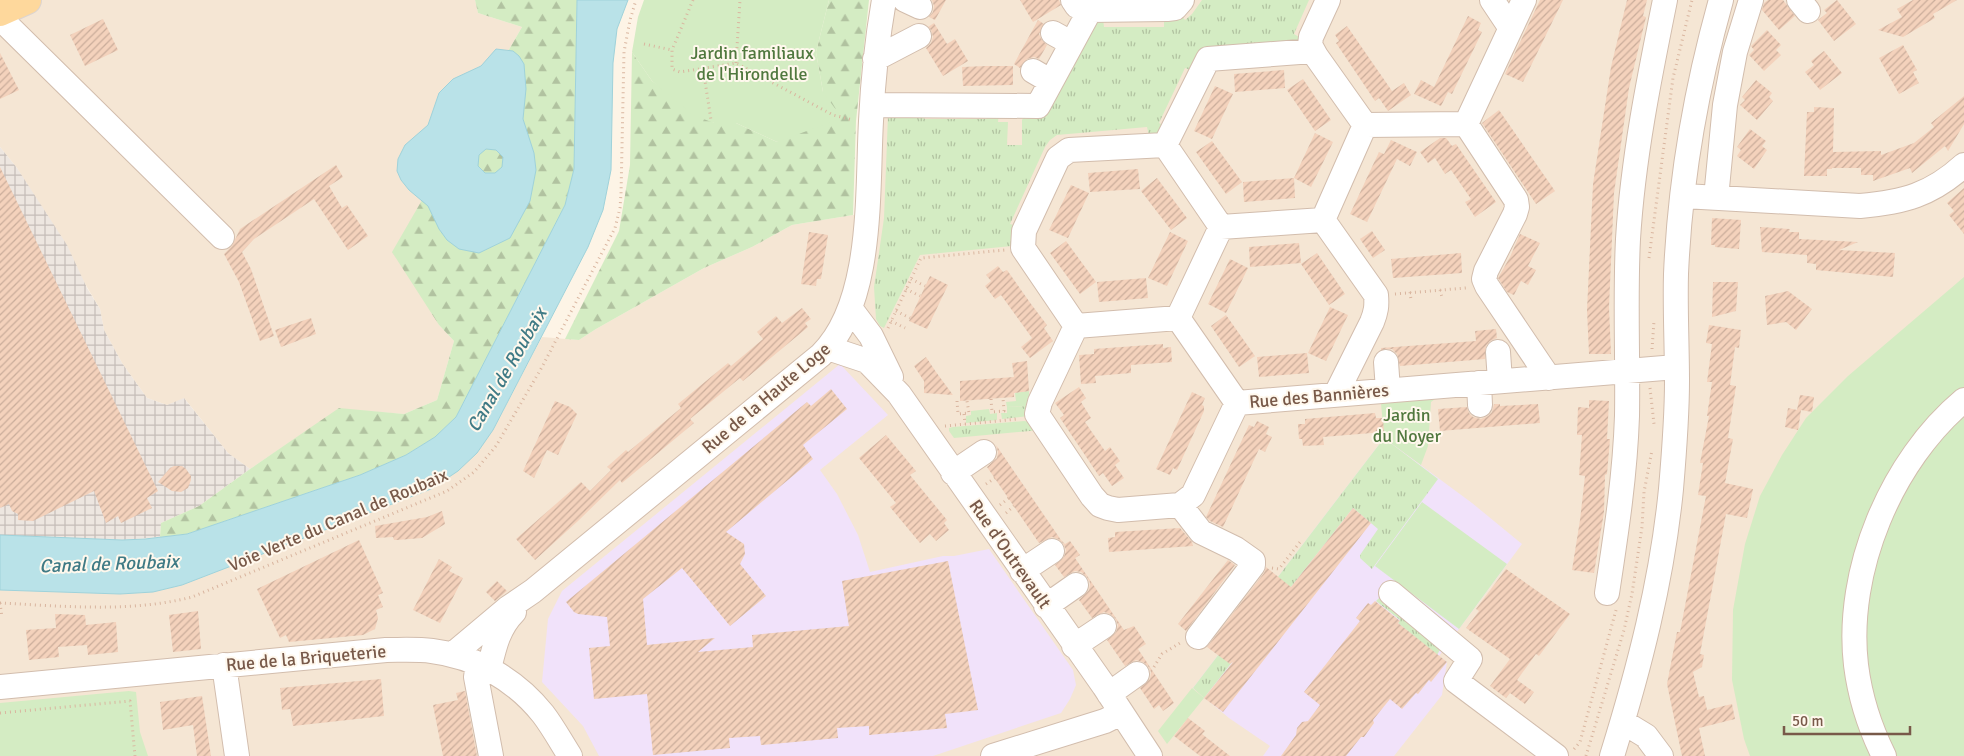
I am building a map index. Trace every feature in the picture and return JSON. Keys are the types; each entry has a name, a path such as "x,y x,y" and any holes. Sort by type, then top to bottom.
{"main road":[{"path":"0,12 19,0"},
{"path":"0,12 27,0"}],"street":[{"name":"Rue de la Haute Loge","path":"452,655 508,608 533,591 828,348 842,328 858,284 863,250 875,58 884,0"},
{"path":"871,115 965,95 1009,95 1038,106 1041,76 1081,5 1167,9 1175,8 1182,0"},
{"path":"1492,0 1510,27"},
{"path":"1466,124 1524,0"},
{"path":"1607,593 1620,507 1625,458 1627,280 1631,206 1645,94 1665,0"},
{"path":"1612,756 1648,630 1663,552 1674,457 1676,286 1684,196 1697,97 1720,0"},
{"path":"1716,198 1725,105 1735,52 1751,0"},
{"path":"1326,1 1311,37 1310,45 1365,124"},
{"path":"0,18 222,237"},
{"path":"875,58 919,36"},
{"path":"1164,145 1208,59 1313,51"},
{"path":"1365,124 1466,124"},
{"path":"1323,220 1365,124"},
{"path":"1466,124 1516,200 1517,207 1486,271 1484,280 1549,378"},
{"path":"1164,145 1222,227"},
{"path":"1076,326 1023,248 1024,231 1058,158 1069,150 1164,145"},
{"path":"1684,196 1860,206 1889,203 1912,198 1932,189 1964,165"},
{"path":"1222,227 1323,220"},
{"path":"1323,220 1376,295 1374,316 1336,394"},
{"path":"1076,326 1178,318 1222,227"},
{"name":"Rue d'Outrevault","path":"850,308 877,345 899,394 1049,609 1095,637 1111,698"},
{"name":"Rue des Bannières","path":"1178,318 1237,403 1388,390 1487,390 1549,378 1676,367"},
{"path":"1076,326 1037,410 1030,418 1100,505 1118,510 1180,505 1193,495 1237,403"},
{"name":"Rue d'Outrevault","path":"828,348 867,361 899,394"},
{"path":"1487,390 1498,352"},
{"path":"1386,362 1388,390"},
{"path":"1884,756 1876,740 1866,709 1856,666 1855,621 1858,595 1870,542 1878,519 1892,490 1913,455 1936,427 1964,400"},
{"path":"953,473 984,452"},
{"path":"1180,505 1201,532 1236,549 1252,560 1253,565 1198,637"},
{"path":"1020,568 1047,549"},
{"path":"1049,609 1078,589"},
{"path":"491,756 476,677 483,667 505,621 533,591"},
{"path":"1391,593 1470,659 1456,681 1556,756"},
{"name":"Rue de la Briqueterie","path":"0,686 386,650 416,650 452,655 483,667 509,682 530,699 553,729 570,756"},
{"path":"224,666 237,756"},
{"path":"993,756 1056,747 1105,721 1111,698 1140,670"},
{"path":"1111,698 1150,756"},
{"path":"1623,722 1646,736 1655,752"}],"path":[{"name":"Voie Verte du Canal de Roubaix","path":"0,603 68,606 141,605 192,597 447,491 474,472 496,446 542,366 615,228 621,194 624,52 636,0"},
{"path":"693,0 672,50 672,69 676,71 736,63 832,115 871,115"},
{"path":"736,63 740,0"},
{"path":"1648,263 1674,78 1692,0"},
{"path":"644,44 672,50"},
{"path":"703,68 711,120"},
{"path":"883,331 888,328 921,258 1023,248"},
{"path":"911,279 925,286"},
{"path":"1376,295 1487,286"},
{"path":"906,289 920,296"},
{"path":"1440,290 1442,297"},
{"path":"1410,292 1411,300"},
{"path":"896,311 910,318"},
{"path":"891,321 905,328"},
{"path":"991,399 992,412 1004,411 1003,398"},
{"path":"957,401 958,414 969,414 968,400"},
{"path":"998,411 1000,421"},
{"path":"964,414 965,424"},
{"path":"922,428 1030,418"},
{"path":"983,486 995,478"},
{"path":"997,506 1009,498"},
{"path":"1003,515 1014,506"},
{"path":"1252,560 1279,569 1300,542"},
{"path":"0,603 2,617"},
{"path":"1140,670 1192,633 1198,637"},
{"path":"0,713 130,701 135,756"}],"shaded area":[{"path":"0,0 475,0 478,13 522,27 415,213 439,325 454,341 437,400 404,414 339,409 250,469 228,453 185,399 167,405 147,398 122,363 104,330 100,309 17,168 0,147"},
{"path":"889,0 1964,0 1964,756 0,756 0,590 120,594 153,592 182,585 431,489 458,471 493,430 542,337 579,340 704,268 752,247 792,225 853,215 873,215"},
{"path":"0,147 17,168 67,245 87,288 100,309 104,330 122,363 147,398 167,405 184,398 228,453 250,469 199,506 161,523 160,537 122,540 0,535"},
{"path":"840,364 888,415 820,470 837,494 858,535 870,572 943,556 954,556 989,549 1073,670 1076,685 1070,699 1061,713 933,756 599,756 583,726 542,682 548,619 562,591"},
{"path":"1384,438 1472,503 1522,544 1439,656 1447,662 1442,695 1394,756 1263,756 1270,746 1229,718 1193,688"}],"green space":[{"path":"475,0 577,0 574,169 565,205 456,417 435,437 406,455 360,475 187,534 160,537 161,523 199,506 339,408 404,414 437,400 454,341 439,325 392,252 522,27 478,13"},
{"name":"Jardin familiaux de l'Hirondelle","path":"644,0 829,0 816,52 823,92 842,118 777,142 736,123 714,123 693,115 652,81 632,52 638,17"},
{"path":"829,0 869,0 856,121 853,215 792,225 752,247 704,268 579,340 565,339 619,231 630,165 632,52 652,81 714,123 736,123 777,142 823,92 816,52"},
{"path":"1202,0 1309,0 1294,34 1304,40 1195,72 1185,68 1159,123 1169,128 1150,140 1147,127 1057,135 1045,147 1010,224 1021,227 1012,246 920,255 884,328 880,326 876,319 874,287 884,218 888,115 920,114 925,119 986,119 990,113 999,112 998,122 1008,122 1007,145 1022,145 1022,120 1096,21 1103,19 1104,27 1164,27 1164,14 1178,12 1185,20"},
{"path":"1964,277 1964,756 1750,756 1744,739 1732,680 1733,610 1745,544 1760,496 1782,455 1806,418 1848,376"},
{"path":"1029,391 1029,406 1007,407 1006,402 1016,401 1015,393"},
{"name":"Jardin du Noyer","path":"1435,399 1431,402 1428,446 1421,465 1384,438 1381,403"},
{"path":"1029,406 1029,416 1002,419 1001,413 1007,413 1007,407"},
{"path":"989,409 990,414 997,413 997,420 966,423 966,416 971,415 971,411"},
{"path":"1031,422 1041,430 954,438 949,431 949,428 953,427"},
{"path":"1384,438 1438,479 1372,569 1360,558 1360,555 1378,529 1353,508 1204,698 1193,688"},
{"path":"1422,502 1507,564 1459,629 1375,566"},
{"path":"1381,596 1441,648 1437,655 1398,623 1400,620 1376,601"},
{"path":"1192,688 1204,698 1167,744 1158,731"},
{"path":"129,691 136,692 140,732 148,756 0,756 0,703"}],"water":[{"name":"Canal de Roubaix","path":"577,0 628,0 617,29 613,63 611,170 603,210 588,247 493,430 477,453 458,471 431,489 182,585 153,592 120,594 0,590 0,535 122,540 187,534 360,475 406,455 435,437 456,417 565,205 574,169"},
{"path":"496,49 513,51 524,64 526,89 523,119 534,153 536,170 530,201 510,238 479,253 459,249 447,240 439,229 428,206 409,190 397,171 398,159 405,145 428,125 439,93 453,79 481,66","holes":["486,149 496,150 503,157 502,167 495,173 485,173 478,166 479,155"]}],"building":[{"path":"932,0 946,0 935,20 929,17 933,12"},
{"path":"1020,0 1059,0 1061,5 1033,22"},
{"path":"1540,0 1563,0 1523,82 1505,74"},
{"path":"1627,0 1647,0 1643,16 1646,17 1629,88 1614,193 1609,307 1611,354 1589,354 1587,310 1593,184 1611,67"},
{"path":"1768,0 1783,0 1795,16 1779,30 1762,10 1764,3"},
{"path":"1837,0 1856,24 1834,41 1818,20 1827,13 1824,10"},
{"path":"1913,0 1957,0 1933,14 1935,18 1903,37 1878,30 1902,17 1897,9"},
{"path":"1468,16 1481,23 1478,30 1482,32 1452,94 1448,92 1441,106 1414,94 1421,80 1434,87"},
{"path":"103,19 118,50 85,66 70,35"},
{"path":"1038,20 1044,24 1039,34 1047,45 1039,59 1034,57 1027,59 1020,68 1014,64"},
{"path":"934,23 947,44 955,39 968,61 943,76 926,48 931,43 933,37 928,27"},
{"path":"1347,26 1392,91 1404,83 1411,95 1388,111 1379,98 1375,101 1336,43 1339,41 1335,35"},
{"path":"1767,30 1781,45 1776,50 1781,55 1764,71 1749,55 1754,50 1751,46"},
{"path":"1903,45 1917,70 1913,72 1919,83 1899,94 1879,58"},
{"path":"1824,51 1842,73 1820,90 1805,72 1814,65 1811,61"},
{"path":"0,53 19,90 0,99"},
{"path":"1013,66 1013,85 963,86 962,67"},
{"path":"1284,70 1285,88 1235,92 1234,74"},
{"path":"1303,79 1331,120 1315,131 1287,90"},
{"path":"1756,80 1772,93 1769,97 1773,101 1757,120 1740,105 1745,100 1742,97"},
{"path":"1215,86 1233,94 1212,139 1194,131"},
{"path":"1964,96 1964,124 1948,151 1945,146 1912,173 1910,168 1873,181 1873,175 1861,175 1861,168 1832,168 1827,169 1827,176 1804,176 1807,112 1814,112 1814,107 1834,108 1833,152 1881,151 1881,155 1914,143 1934,127 1931,123"},
{"path":"1499,110 1555,191 1536,204 1482,123"},
{"path":"1750,129 1766,141 1762,146 1767,150 1754,169 1737,156 1741,150 1737,147"},
{"path":"1315,133 1333,142 1311,187 1294,178"},
{"path":"1440,138 1446,138 1452,146 1456,144 1496,202 1475,217 1465,202 1471,199 1451,170 1445,174 1435,158 1428,163 1420,152"},
{"path":"1391,140 1417,152 1410,166 1397,159 1367,222 1350,214 1379,152 1384,154"},
{"path":"1212,141 1242,182 1226,194 1196,152"},
{"path":"336,165 343,177 329,186 342,208 347,205 368,236 348,250 314,199 254,239 242,252 251,269 274,336 260,341 239,282 224,254 232,246 240,229"},
{"path":"0,167 158,491 147,498 152,508 121,523 118,516 106,523 94,491 33,521 18,520 18,514 12,511 9,504 0,508"},
{"path":"1138,169 1140,189 1090,192 1088,173"},
{"path":"1157,178 1187,218 1171,230 1141,191"},
{"path":"1294,178 1295,198 1244,202 1243,182"},
{"path":"1071,185 1089,193 1068,238 1049,230"},
{"path":"1964,188 1964,234 1949,215 1954,211 1947,203"},
{"path":"1712,218 1741,220 1739,249 1711,245"},
{"path":"1760,227 1790,229 1789,232 1799,232 1799,239 1858,242 1839,250 1895,253 1893,277 1816,270 1816,264 1807,263 1807,255 1762,252"},
{"path":"1372,231 1385,250 1373,258 1360,239"},
{"path":"809,232 828,235 821,279 817,279 816,286 801,284"},
{"path":"1170,232 1188,241 1167,286 1148,278"},
{"path":"1520,234 1540,243 1528,266 1536,270 1528,285 1521,281 1514,295 1507,292 1498,278"},
{"path":"1066,241 1096,282 1080,294 1050,253"},
{"path":"1299,243 1301,263 1250,267 1249,247"},
{"path":"1317,253 1345,294 1329,305 1301,264"},
{"path":"1461,253 1462,273 1393,278 1391,259"},
{"path":"1230,259 1248,268 1226,313 1208,304"},
{"path":"998,266 1003,272 1007,270 1047,325 1044,328 1053,341 1030,358 1021,347 1032,338 1001,295 995,299 985,286 991,281 986,275"},
{"path":"930,276 948,285 927,329 909,321"},
{"path":"1146,278 1148,298 1099,302 1097,282"},
{"path":"1713,282 1738,282 1736,311 1712,317"},
{"path":"1788,291 1812,309 1796,330 1786,322 1767,325 1765,296"},
{"path":"1330,307 1348,315 1326,361 1308,353"},
{"path":"802,308 811,319 805,323 808,327 743,381 740,378 690,419 694,423 622,483 620,480 535,560 516,539 581,482 590,491 611,470 607,467 681,408 678,404 728,363 731,366 763,339 757,332 776,316 782,323"},
{"path":"1226,315 1255,356 1239,367 1211,326"},
{"path":"311,318 316,334 281,347 275,330"},
{"path":"1709,325 1741,330 1739,348 1735,347 1730,385 1736,386 1728,438 1733,439 1725,483 1753,489 1747,518 1726,514 1700,654 1704,655 1702,667 1693,672 1699,697 1704,696 1707,710 1732,704 1735,719 1699,728 1705,756 1682,756 1667,684 1677,632 1680,632 1706,496 1698,495 1703,463 1700,463 1709,416 1707,416 1712,382 1707,382 1712,344 1706,343"},
{"path":"1496,329 1497,338 1490,341 1486,346 1485,359 1400,366 1397,354 1392,349 1381,350 1381,348 1476,341 1475,331"},
{"path":"1163,344 1163,348 1171,347 1172,362 1131,365 1131,373 1095,376 1096,383 1081,384 1079,355 1094,354 1094,349"},
{"path":"1307,353 1309,373 1259,377 1257,357"},
{"path":"926,357 953,395 924,393 924,381 914,366"},
{"path":"1027,361 1029,391 1014,393 1014,397 960,401 960,381 1014,377 1012,363"},
{"path":"1079,387 1086,398 1081,402 1091,418 1085,422 1105,451 1110,447 1120,461 1115,465 1124,478 1112,486 1103,473 1099,476 1060,418 1064,415 1055,403"},
{"path":"831,389 847,409 803,445 813,459 726,532 744,544 745,554 740,564 766,596 730,626 682,568 643,599 647,645 715,638 698,652 753,647 752,635 849,626 842,581 948,561 978,710 945,714 947,728 869,735 869,726 837,728 838,738 761,745 760,736 729,738 730,748 653,755 647,694 594,699 589,648 610,646 607,617 578,614 566,602 807,402 811,406"},
{"path":"1192,392 1205,398 1202,405 1204,406 1204,411 1177,470 1173,468 1170,475 1156,469"},
{"path":"1800,395 1814,397 1812,412 1801,410 1798,430 1785,427 1788,408 1797,410"},
{"path":"1589,400 1609,401 1607,439 1610,439 1607,474 1605,475 1604,512 1594,573 1572,570 1585,476 1579,475 1582,435 1577,435 1578,407 1589,408"},
{"path":"555,401 570,407 577,414 558,455 547,450 534,478 523,471"},
{"path":"1494,404 1500,404 1500,406 1538,404 1540,423 1440,431 1438,409 1467,407 1473,417 1481,419 1492,412"},
{"path":"1375,413 1376,418 1383,418 1384,432 1323,437 1324,445 1303,446 1302,439 1299,439 1298,424 1305,424 1305,419"},
{"path":"1257,421 1269,427 1266,434 1272,437 1265,452 1259,449 1223,527 1206,517 1249,425 1254,427"},
{"path":"886,435 916,471 910,475 947,520 944,523 949,530 936,541 930,534 920,543 890,507 896,503 859,458"},
{"path":"996,445 1061,540 1065,544 1070,541 1080,555 1075,558 1124,630 1134,626 1146,644 1138,649 1174,703 1163,711 1159,705 1154,709 1140,688 1150,679 1151,672 1148,666 1136,660 1125,666 1107,640 1116,632 1118,625 1115,618 1104,612 1092,618 1079,600 1089,590 1090,583 1087,577 1081,572 1075,571 1064,577 1055,565 1064,557 1066,550 1063,543 1052,537 1039,543 987,467 997,458"},
{"path":"174,466 182,466 191,476 188,488 181,492 172,491 158,482"},
{"path":"1353,508 1371,523 1223,712 1204,698 1233,662 1230,664 1207,647 1264,573 1266,567 1291,587"},
{"path":"442,511 445,524 422,538 394,540 393,537 376,538 375,526 427,517"},
{"path":"1180,528 1192,542 1193,546 1109,552 1108,538 1115,537 1115,532"},
{"path":"359,540 383,593 378,595 383,607 376,610 378,618 375,629 363,635 289,642 286,635 280,638 257,589"},
{"path":"439,559 452,567 449,571 463,578 440,623 413,610"},
{"path":"1228,560 1235,565 1186,631 1178,624"},
{"path":"1506,569 1570,614 1539,656 1536,654 1517,680 1534,692 1525,704 1510,693 1506,698 1490,686 1510,659 1466,628 1479,611 1476,609"},
{"path":"497,581 507,591 495,601 486,592"},
{"path":"1375,601 1400,621 1398,623 1447,662 1431,682 1429,680 1402,709 1390,699 1373,720 1374,723 1364,737 1361,737 1346,756 1281,756 1296,735 1297,728 1302,722 1308,721 1320,705 1304,692 1360,621 1356,618 1368,603 1371,605"},
{"path":"198,611 201,649 173,652 169,615"},
{"path":"55,614 85,615 86,625 116,622 118,652 88,655 87,645 58,647 59,657 29,660 26,630 56,628"},
{"path":"381,679 384,716 293,726 290,709 282,710 280,688"},
{"path":"465,691 477,756 443,756 433,705 458,700 456,693"},
{"path":"202,696 211,756 197,756 193,725 163,730 160,702"},
{"path":"1188,718 1205,731 1202,734 1230,756 1200,756 1174,736"}]}
